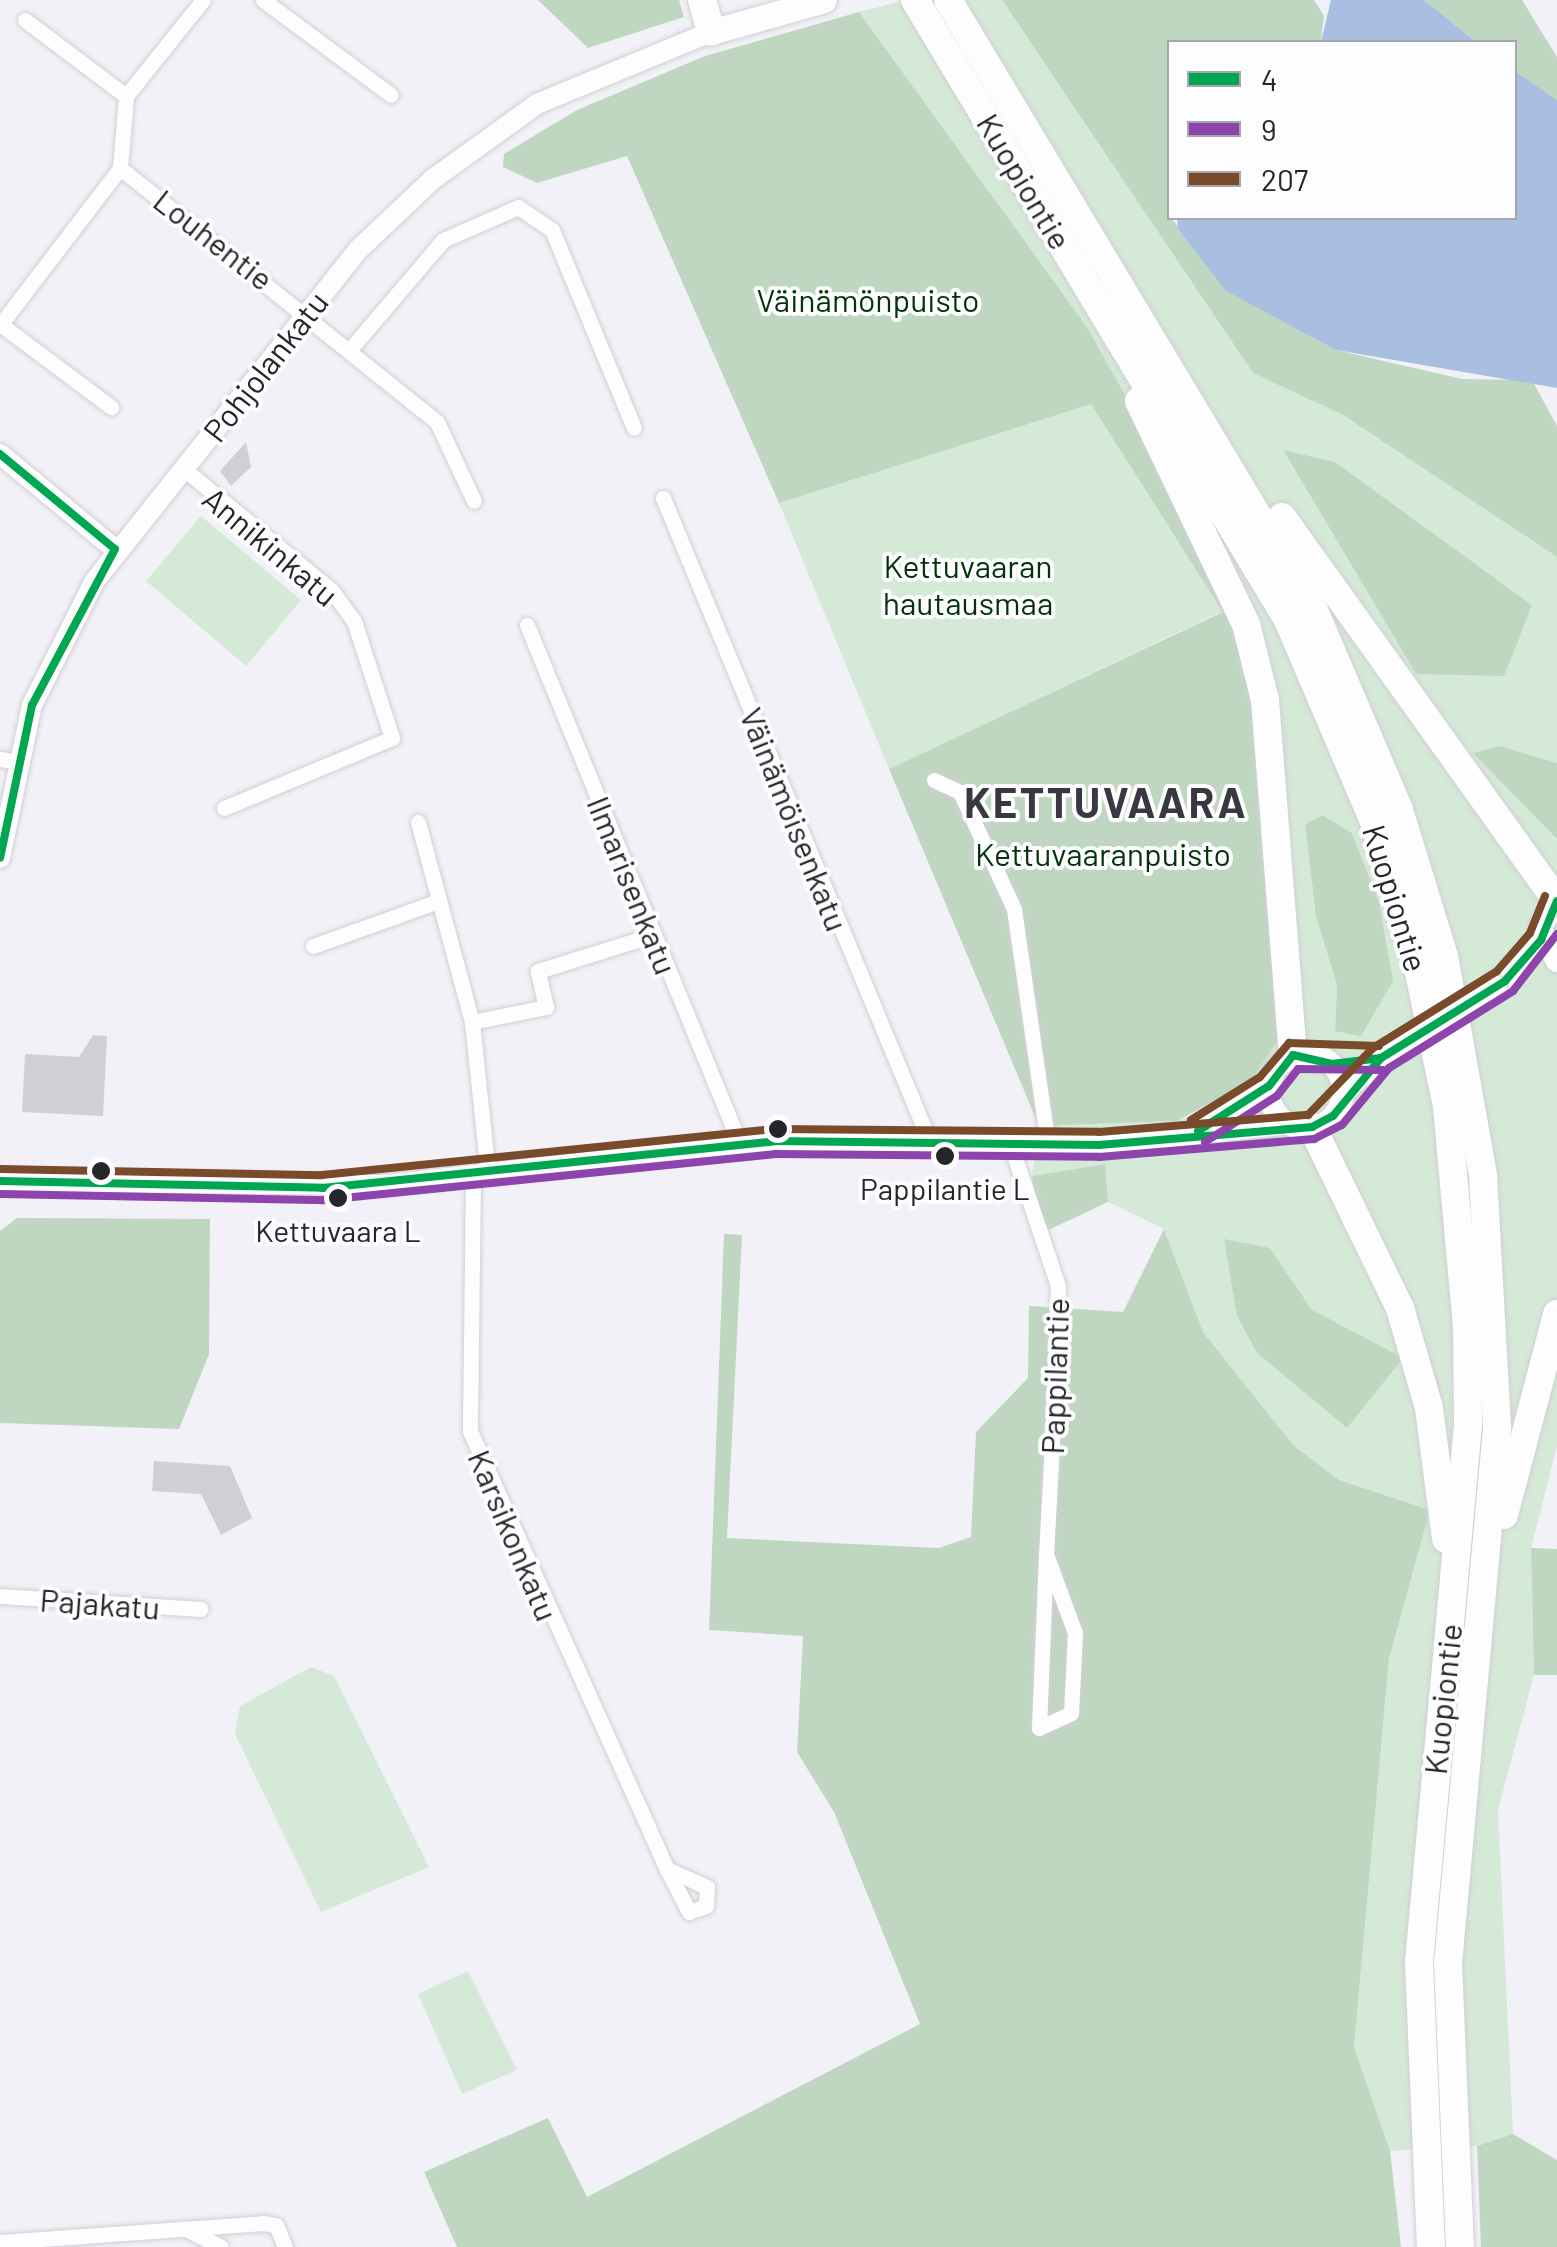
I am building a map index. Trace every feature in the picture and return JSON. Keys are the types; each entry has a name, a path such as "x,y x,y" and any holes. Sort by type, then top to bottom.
{"highway":[{"path":"702,0 711,32"},
{"name":"Kuopiontie","path":"914,0 1288,620 1399,896 1447,1108 1467,1326 1454,1595 1423,1872 1422,2150 1431,2247"},
{"name":"Kuopiontie","path":"948,0 1173,366 1340,664 1399,810 1444,956 1474,1103 1495,1324 1483,1598 1452,1874 1450,2147 1460,2247"},
{"path":"1103,312 1246,624 1266,700 1293,1056"},
{"path":"1173,366 1557,901"},
{"path":"1301,1126 1400,1308 1429,1408 1454,1595"},
{"path":"1483,1598 1557,1314"}],"main road":[{"path":"711,32 824,0"},
{"path":"1501,984 1541,940 1557,901"},
{"path":"1381,1058 1332,1064 1293,1056 1268,1086 1301,1126 1334,1116 1343,1093 1381,1058 1501,984 1557,963 1541,940"},
{"path":"1332,1064 1343,1093"}],"street":[{"path":"111,407 0,324 120,168 126,96 203,0"},
{"path":"263,0 391,96"},
{"path":"25,20 126,96"},
{"name":"Pohjolankatu","path":"0,858 8,760 32,705 115,549 184,470 307,312 387,222 498,131 568,88 711,32"},
{"name":"Louhentie","path":"120,168 352,347 436,422 474,501"},
{"path":"352,347 443,240 518,207 552,230 634,428"},
{"path":"0,454 115,549"},
{"name":"Annikinkatu","path":"184,470 332,590 354,621 392,738 224,808"},
{"name":"Väinämöisenkatu","path":"662,498 928,1140"},
{"name":"Ilmarisenkatu","path":"526,625 740,1144"},
{"path":"934,780 960,792 1014,909 1048,1146"},
{"name":"Karsikonkatu","path":"418,822 472,1022 480,1171 470,1431 667,1868"},
{"path":"314,946 439,901"},
{"path":"472,1022 546,1006 538,971 653,936"},
{"path":"1190,1136 1268,1086"},
{"path":"0,1181 322,1188 740,1144 928,1140 1011,1146 1117,1144 1301,1126"},
{"name":"Pappilantie","path":"1011,1146 1058,1286 1046,1554 1039,1728 1071,1713 1075,1633 1046,1554"},
{"name":"Pajakatu","path":"0,1596 201,1609"},
{"path":"0,2242 276,2225 285,2247"},
{"path":"186,2230 221,2247"}],"green space":[{"path":"538,0 679,0 684,17 588,48"},
{"path":"906,0 1002,0 1253,373 1343,415 1557,557 1557,763 1500,746 1474,753 1557,839 1557,1446 1531,1548 1534,1675 1498,1810 1513,2134 1477,2146 1390,2151 1354,2047 1389,1659 1430,1510 1339,1480 1294,1446 1203,1332 1164,1229 1108,1202 1104,1164 1032,1176 1039,1126 1177,1121 1211,1108 1251,1081 1284,1031 1259,704 1181,495 1087,327 859,12","holes":["1284,452 1335,462 1532,605 1416,674","1323,815 1352,833 1379,902 1335,1030 1337,985 1316,917 1305,824","1224,1240 1270,1248 1312,1310"]},
{"path":"1002,0 1314,0 1324,16 1321,40 1167,40 1167,220 1172,220 1274,316 1336,350 1462,379 1532,380 1557,426 1557,557 1343,415 1253,373"},
{"path":"1424,0 1522,0 1557,57 1557,100 1517,72 1517,40 1474,40"},
{"path":"859,12 1087,327 1181,495 1239,625 1259,704 1284,1031 1251,1081 1177,1121 1039,1126 889,769 1223,612 1091,404 779,503 627,156 537,183 503,167 504,154 577,110 705,56"},
{"name":"Kettuvaaran hautausmaa","path":"1091,403 1223,611 889,769 779,503"},
{"path":"1283,450 1335,462 1532,605 1504,676 1416,674"},
{"path":"201,516 301,600 246,666 146,581"},
{"path":"1500,746 1557,763 1557,839 1473,753"},
{"path":"1323,815 1352,833 1379,902 1393,981 1361,1036 1335,1031 1337,985 1316,917 1305,824"},
{"path":"1105,1164 1108,1202 1040,1234 1032,1176"},
{"path":"17,1218 210,1219 209,1354 179,1429 0,1423 0,1231"},
{"path":"1164,1229 1203,1332 1294,1446 1339,1480 1430,1510 1389,1659 1354,2047 1390,2151 1401,2247 457,2247 424,2172 548,2118 587,2197 920,2024 834,1812 797,1752 803,1636 709,1630 724,1234 742,1235 727,1538 939,1548 971,1537 976,1432 1028,1378 1029,1306 1123,1312"},
{"path":"1224,1239 1270,1248 1312,1310 1403,1358 1347,1428 1257,1353 1237,1316"},
{"path":"1531,1548 1557,1549 1557,1675 1534,1675"},
{"path":"311,1667 334,1676 429,1867 321,1912 235,1734 240,1706"},
{"path":"468,1971 517,2070 462,2094 418,1994"},
{"path":"1513,2134 1557,2160 1557,2247 1481,2247 1477,2146"}],"water":[{"path":"1331,0 1424,0 1474,40 1321,40"},
{"path":"1517,72 1557,100 1557,388 1336,350 1226,291 1178,229 1177,220 1517,220"}],"building":[{"path":"246,442 251,467 231,486 220,471"},
{"path":"93,1035 107,1036 103,1116 22,1112 25,1054 79,1057"},
{"path":"154,1461 230,1466 252,1518 221,1535 201,1494 152,1491"}],"transit line":[{"name":"4","path":"0,454 115,549 32,705 0,858"},
{"name":"207","path":"0,1169 321,1175 773,1129 1099,1132 1308,1115 1373,1048 1497,971 1530,933 1545,896"},
{"name":"4","path":"0,1181 322,1188 774,1141 1099,1145 1312,1127 1333,1116 1381,1058 1505,981 1541,940 1557,901"},
{"name":"9","path":"0,1194 323,1200 775,1154 1099,1157 1314,1139 1342,1125 1389,1068 1513,991 1557,934"},
{"name":"207","path":"1191,1120 1260,1077 1289,1043 1379,1046"},
{"name":"4","path":"1198,1131 1269,1086 1293,1055 1332,1064 1381,1058"},
{"name":"9","path":"1205,1142 1277,1096 1298,1069 1383,1070"}],"place":[{"name":"Pappilantie L","path":"945,1156"},
{"name":"Kettuvaara L","path":"338,1198"}],"district":[{"name":"KETTUVAARA","path":"1106,801"}],"park label":[{"name":"Väinämönpuisto","path":"868,299"},
{"name":"Kettuvaaranpuisto","path":"1103,853"}]}
